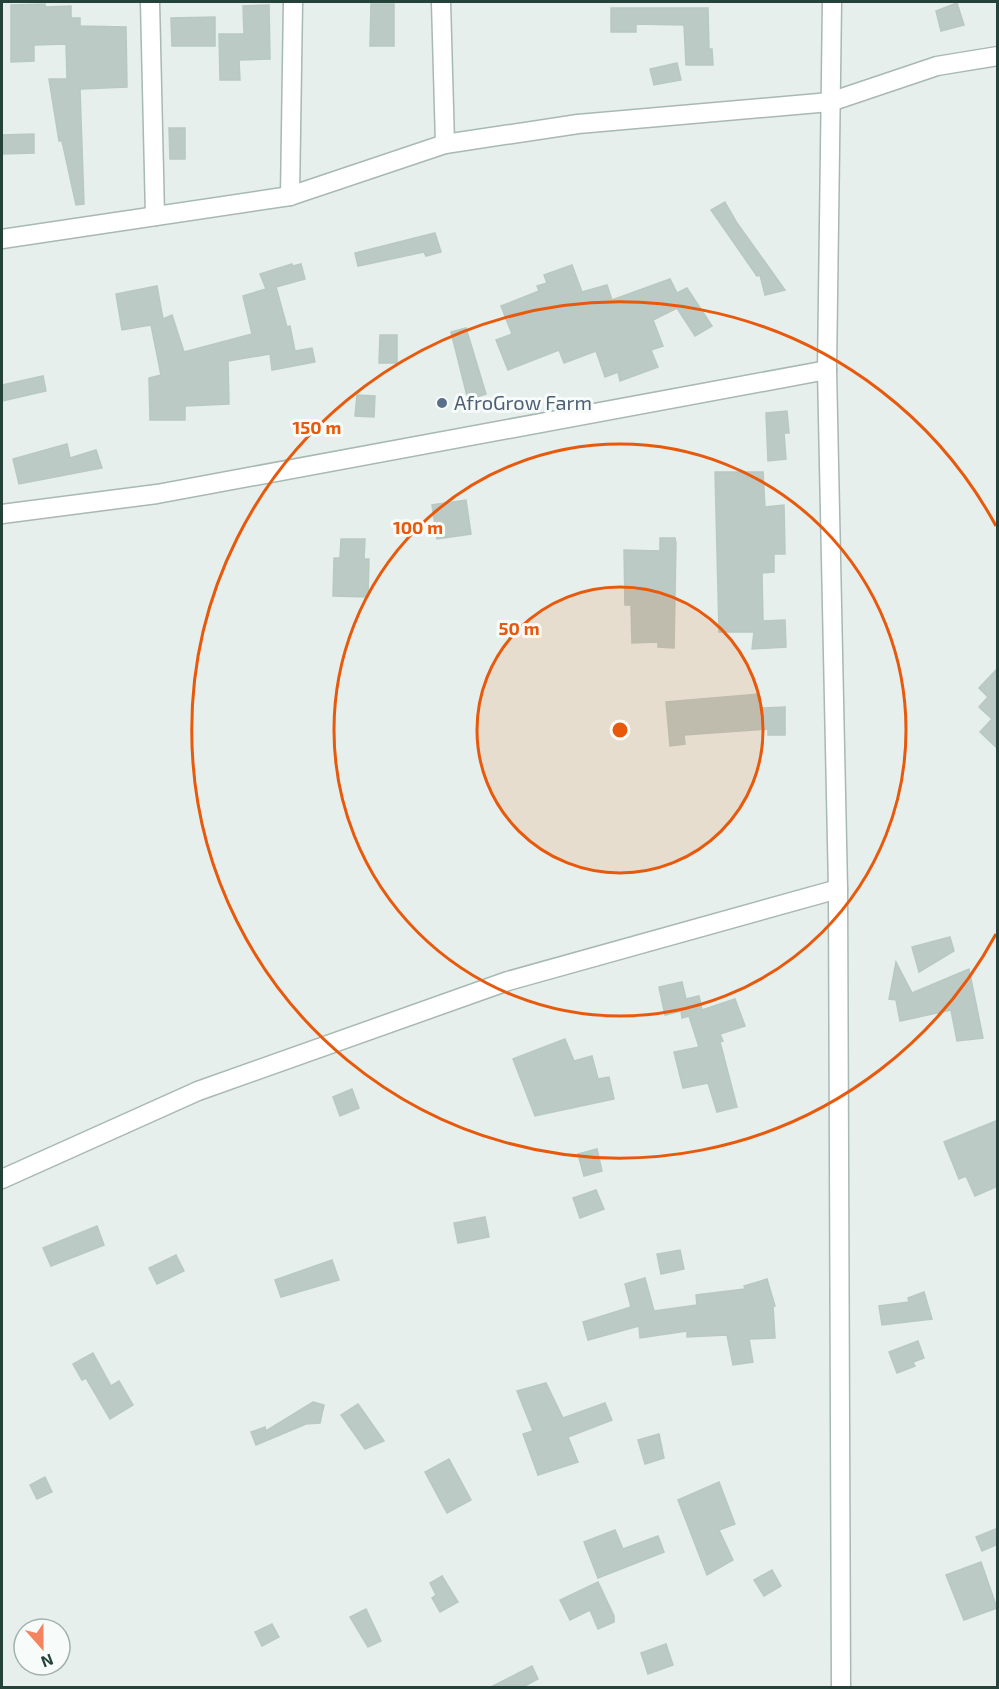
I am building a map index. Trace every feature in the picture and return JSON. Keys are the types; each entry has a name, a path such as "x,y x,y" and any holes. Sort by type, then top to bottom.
{"street":[{"path":"150,2 154,216"},
{"path":"290,196 293,2"},
{"path":"441,2 445,144"},
{"path":"832,2 827,370 838,889 841,1688"},
{"path":"2,239 290,196 445,144 578,124 830,102 937,66 998,56"},
{"path":"2,514 169,492 827,370"},
{"path":"2,1179 198,1091 508,981 838,889"}],"building":[{"path":"957,3 964,25 941,31 936,11"},
{"path":"45,4 45,7 71,6 71,18 80,18 80,26 126,27 127,87 80,89 84,204 76,205 62,141 59,141 49,79 67,79 66,44 34,45 34,61 11,62 11,5"},
{"path":"371,4 394,4 394,46 370,46"},
{"path":"269,5 270,59 239,60 240,80 220,80 219,34 244,34 243,6"},
{"path":"611,8 708,8 709,49 712,49 713,65 686,65 684,25 636,24 636,32 611,32"},
{"path":"215,17 215,46 172,46 171,18"},
{"path":"677,63 681,80 654,85 650,69"},
{"path":"169,128 185,128 185,159 170,159"},
{"path":"34,134 34,153 2,154 2,135"},
{"path":"725,202 737,223 785,290 765,295 760,275 757,276 711,210"},
{"path":"435,233 441,252 426,256 424,252 358,266 355,253"},
{"path":"292,264 293,266 301,264 305,279 276,287 287,327 290,326 295,351 312,348 315,362 272,370 270,354 228,361 229,404 185,406 185,420 150,420 149,378 161,375 151,325 122,330 116,294 157,286 163,319 172,315 184,352 252,334 243,296 266,289 260,274"},
{"path":"572,265 582,292 607,285 612,300 670,279 677,293 687,288 712,326 695,336 677,308 653,320 663,346 651,350 658,367 620,381 618,372 605,377 596,351 564,363 559,350 508,370 496,340 512,334 501,306 539,291 537,286 547,283 544,275"},
{"path":"466,328 486,394 468,400 451,332"},
{"path":"380,335 397,335 397,363 379,363"},
{"path":"43,376 46,391 2,401 2,385"},
{"path":"357,395 375,396 374,417 355,416"},
{"path":"787,411 789,433 784,433 786,459 768,461 766,413"},
{"path":"67,444 70,458 96,450 102,468 19,484 13,459"},
{"path":"715,472 763,472 765,507 784,505 785,554 774,554 774,572 762,573 763,621 785,620 786,647 752,649 754,632 719,632"},
{"path":"466,500 471,534 437,539 432,505"},
{"path":"660,538 675,538 676,543 674,648 658,647 658,642 632,643 631,605 625,605 624,550 660,551"},
{"path":"341,539 365,539 364,559 369,559 368,597 333,596 334,558 340,558"},
{"path":"998,668 998,749 980,732 992,719 979,707 988,697 979,688"},
{"path":"759,694 761,708 785,707 785,735 768,735 768,729 684,735 685,744 670,746 666,702"},
{"path":"950,937 954,951 919,972 912,947"},
{"path":"896,962 912,993 969,969 983,1038 957,1041 951,1010 900,1021 896,1000 889,999"},
{"path":"682,982 686,999 699,996 702,1010 735,999 745,1026 720,1034 723,1041 720,1042 737,1107 717,1112 708,1083 683,1088 674,1052 699,1047 689,1016 682,1018 681,1011 665,1015 659,987"},
{"path":"565,1039 574,1061 592,1056 598,1079 609,1077 614,1099 535,1116 513,1059"},
{"path":"352,1089 359,1108 340,1116 333,1097"},
{"path":"998,1120 998,1186 975,1196 966,1176 959,1179 944,1142"},
{"path":"597,1149 602,1171 584,1176 578,1154"},
{"path":"596,1190 604,1209 580,1218 573,1198"},
{"path":"485,1217 489,1237 458,1243 454,1223"},
{"path":"97,1226 104,1245 51,1266 43,1248"},
{"path":"680,1250 684,1269 661,1274 657,1254"},
{"path":"176,1255 184,1271 157,1284 149,1268"},
{"path":"332,1260 339,1280 281,1297 275,1280"},
{"path":"645,1278 654,1311 697,1305 696,1295 745,1289 744,1286 767,1279 775,1306 773,1306 775,1338 749,1339 753,1362 733,1365 727,1335 687,1337 687,1331 640,1338 639,1326 588,1340 583,1322 631,1307 625,1284"},
{"path":"924,1292 932,1319 882,1325 879,1306 909,1302 908,1298"},
{"path":"918,1341 924,1358 913,1362 915,1366 897,1373 889,1352"},
{"path":"93,1353 111,1386 119,1381 133,1405 110,1419 86,1378 82,1380 73,1364"},
{"path":"546,1383 563,1418 605,1403 612,1420 568,1437 578,1462 538,1475 523,1434 533,1431 517,1391"},
{"path":"313,1402 324,1405 320,1423 306,1424 256,1445 251,1432 265,1427 266,1431"},
{"path":"358,1404 384,1441 365,1449 341,1415"},
{"path":"659,1434 664,1458 645,1464 638,1440"},
{"path":"449,1459 471,1500 447,1513 425,1472"},
{"path":"45,1477 52,1492 37,1499 30,1485"},
{"path":"719,1482 735,1524 719,1530 733,1560 707,1575 678,1500"},
{"path":"998,1528 998,1544 982,1551 976,1537"},
{"path":"615,1530 623,1549 658,1536 664,1552 598,1578 584,1542"},
{"path":"981,1562 997,1608 964,1620 946,1575"},
{"path":"772,1570 781,1586 764,1596 754,1580"},
{"path":"442,1576 458,1602 440,1612 432,1598 436,1595 430,1583"},
{"path":"598,1582 614,1616 614,1622 598,1629 590,1610 570,1620 560,1600"},
{"path":"366,1609 381,1641 368,1647 350,1617"},
{"path":"272,1624 279,1637 262,1646 255,1632"},
{"path":"666,1644 673,1665 648,1674 641,1653"},
{"path":"532,1666 538,1679 521,1688 489,1688"}],"place":[{"name":"AfroGrow Farm","path":"442,403"}]}
